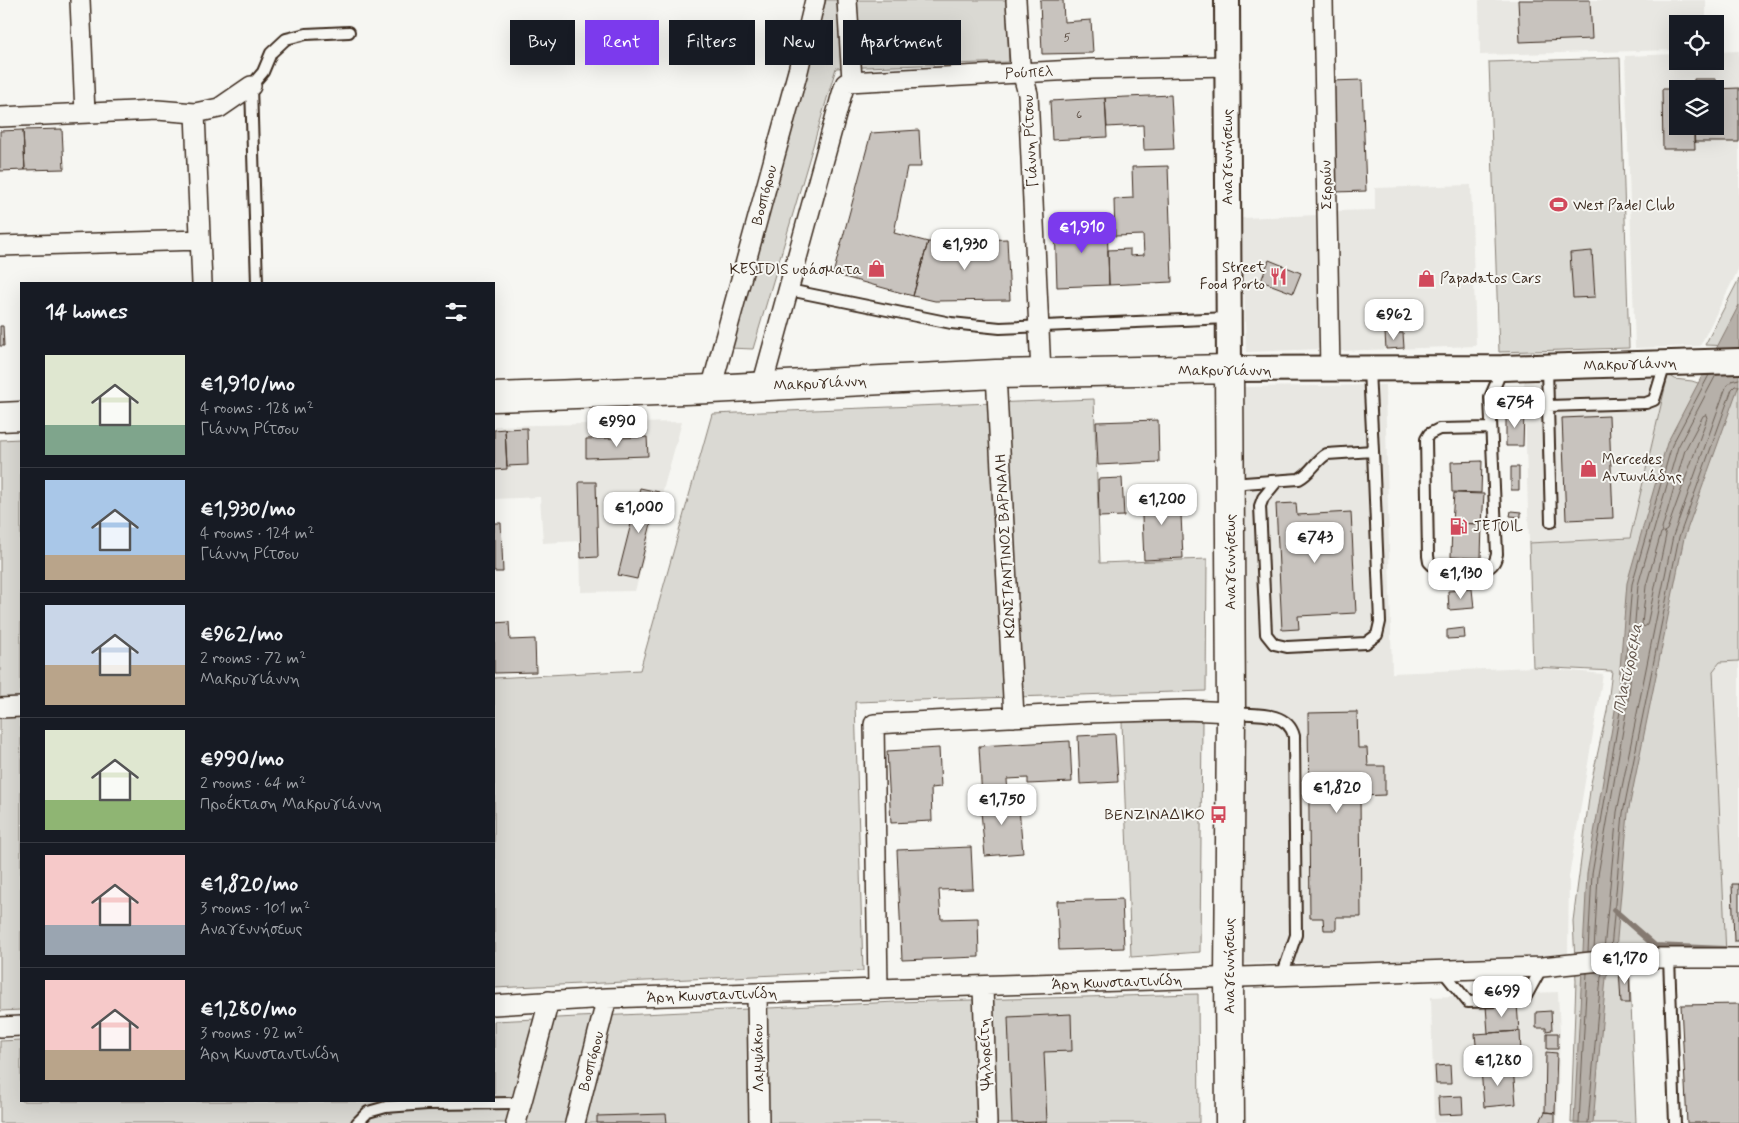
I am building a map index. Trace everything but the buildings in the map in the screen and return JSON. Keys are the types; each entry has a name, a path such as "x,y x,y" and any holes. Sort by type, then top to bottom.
{"main road":[{"name":"Μακρυγιάννη","path":"495,397 711,389 1041,372 1229,369"},
{"name":"Αναγεννήσεως","path":"1229,369 1231,712 1230,1123"},
{"path":"0,417 20,416"}],"street":[{"path":"80,0 85,113"},
{"name":"Βοσπόρου","path":"711,389 800,61 814,0"},
{"path":"762,386 841,97 846,84 852,80 847,0"},
{"name":"Γιάννη Ρίτσου","path":"1016,0 1019,58 1028,94 1041,372"},
{"name":"Αναγεννήσεως","path":"1227,0 1229,369"},
{"name":"Σερρών","path":"1323,0 1330,370"},
{"name":"Ρούπελ","path":"852,80 1093,69 1227,66"},
{"path":"0,117 157,110 195,113 219,108 251,86"},
{"path":"195,113 202,282"},
{"path":"0,246 200,240"},
{"name":"Μακρυγιάννη","path":"1229,369 1369,370 1502,368 1739,361"},
{"name":"ΚΩΝΣΤΑΝΤΙΝΟΣ ΒΑΡΝΑΛΗ","path":"996,374 1014,717"},
{"path":"0,708 20,707"},
{"path":"878,989 874,724 1087,713 1186,710 1231,712"},
{"name":"Άρη Κωνσταντινίδη","path":"495,1005 548,1000 1542,967 1630,958 1739,958"},
{"name":"Ψηλορείτη","path":"983,986 987,1123"},
{"name":"Λαμψάκου","path":"757,994 759,1123"},
{"name":"Βοσπόρου","path":"574,1123 607,998"},
{"path":"516,1123 548,1000"},
{"path":"0,1027 20,1026"}],"lane":[{"path":"257,282 251,86 263,72 271,53 286,39 306,34 349,32"},
{"path":"789,290 951,323 1000,328 1228,318"},
{"path":"1548,406 1646,403 1654,400 1673,363"},
{"path":"1547,367 1551,522"},
{"path":"1491,428 1439,429 1434,430 1426,438 1428,556 1429,562 1437,570 1482,570 1492,565 1496,560 1490,398 1502,368"},
{"path":"1277,481 1263,498 1260,506 1266,634 1274,644 1287,648 1366,643 1376,635 1380,622 1369,370"},
{"path":"1230,484 1299,479 1305,476 1327,454 1373,451"},
{"path":"1231,712 1281,718 1289,724 1294,736 1296,935 1282,976"},
{"path":"1669,958 1676,1123"},
{"path":"1442,970 1468,1002 1524,1000 1542,967"},
{"path":"357,1123 368,1112 376,1109 428,1103 522,1103"}],"shaded area":[{"path":"826,0 1006,0 1009,62 961,64 961,20 843,20 843,65 922,65 836,68 753,349 729,348 808,65 833,65 833,20 820,20"},
{"path":"1479,0 1706,0 1706,15 1669,15 1669,50 1480,55"},
{"path":"1739,51 1739,268 1700,346 1635,348 1625,56 1669,54 1669,70 1724,70 1724,52"},
{"name":"West Padel Club","path":"1620,58 1629,348 1499,352 1489,62"},
{"name":"Papadatos Cars","path":"1471,185 1476,346 1339,351 1335,211 1375,210 1375,188"},
{"path":"1318,215 1322,349 1246,352 1242,218"},
{"path":"1739,279 1739,349 1731,346 1705,345"},
{"path":"1668,375 1630,538 1529,543 1524,381"},
{"path":"1668,375 1674,379 1692,381 1704,385 1723,387 1739,385 1739,661 1720,662 1713,671 1726,955 1629,956 1636,1123 1571,1123 1576,981 1573,921 1591,783 1607,711 1612,671 1533,667 1529,543 1630,538"},
{"path":"1385,385 1392,673 1533,667 1603,674 1569,877 1568,955 1243,964 1240,387"},
{"path":"1094,399 1100,563 1207,559 1206,691 855,702 863,971 495,988 495,678 640,670 712,414"},
{"path":"682,422 635,591 581,592 580,541 543,543 540,497 495,499 495,426"},
{"path":"20,439 20,1010 0,1011 0,440"},
{"path":"1739,661 1739,954 1726,955 1713,670 1720,662"},
{"path":"1202,721 1200,952 1131,957 1122,722"},
{"path":"1558,992 1560,1033 1557,1123 1434,1123 1431,997"},
{"path":"1198,994 1199,1123 0,1123 0,1041 20,1040 20,1102 495,1102 495,1021 896,1002"}],"water":[{"name":"Πλατύρρεμα","path":"1739,305 1739,385 1684,538 1628,813 1616,950 1606,978 1593,1123 1574,1123 1587,874 1618,693 1627,583 1667,443"}],"waterway":[{"path":"1614,910 1655,946 1725,949"}],"place":[{"name":"West Padel Club","path":"1559,205"},
{"name":"KESIDIS υφάσματα","path":"876,269"},
{"name":"Street Food Porto","path":"1279,276"},
{"name":"Papadatos Cars","path":"1426,278"},
{"name":"Mercedes Αντωνιάδης","path":"1588,468"},
{"name":"JETOIL","path":"1459,526"},
{"name":"ΒΕΝΖΙΝΑΔΙΚΟ","path":"1219,814"}]}
